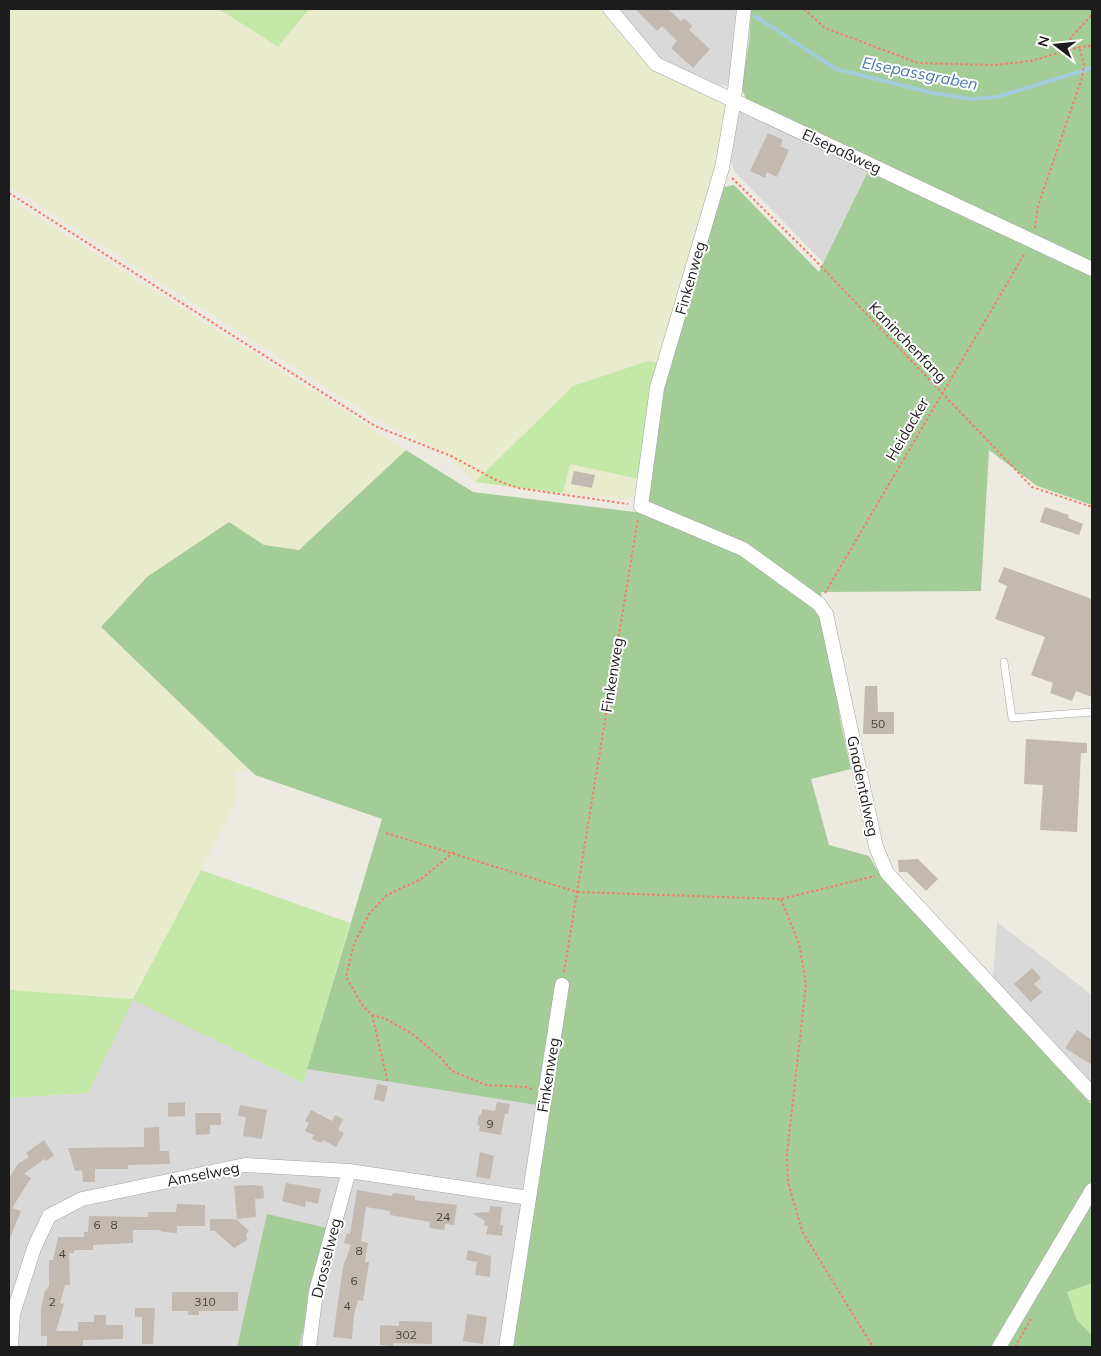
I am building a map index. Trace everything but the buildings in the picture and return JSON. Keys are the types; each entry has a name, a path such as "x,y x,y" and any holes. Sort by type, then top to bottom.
{"street":[{"name":"Elsepaßweg","path":"610,9 656,64 1092,269"},
{"name":"Finkenweg","path":"640,506 657,388 722,168 734,100 744,9"},
{"path":"640,506 743,549 819,604"},
{"name":"Gnadentalweg","path":"819,604 826,614 876,846 887,873 1092,1094"},
{"name":"Finkenweg","path":"506,1347 562,984"},
{"name":"Amselweg","path":"11,1347 13,1314 34,1248 49,1216 82,1199 245,1165 349,1171 529,1198"},
{"name":"Drosselweg","path":"309,1347 316,1290 349,1171"},
{"path":"999,1347 1092,1190"}],"lane":[{"path":"1004,662 1012,718 1092,712"}],"path":[{"path":"804,9 825,28 918,63 993,65 1031,61 1078,47 1092,46"},
{"path":"1062,52 1073,35 1092,16"},
{"path":"1033,240 1038,206 1082,78 1084,64 1078,47"},
{"name":"Kaninchenfang","path":"722,168 813,258 1032,487 1092,507"},
{"path":"9,193 375,426 451,456 496,480 518,488 640,506"},
{"name":"Heidacker","path":"819,604 941,393 1033,240"},
{"name":"Finkenweg","path":"562,984 640,506"},
{"path":"386,833 454,852 577,892 781,898 887,873"},
{"path":"454,852 421,879 387,896 369,914 354,944 346,977 363,1006 372,1015 384,1018 412,1033 441,1058 452,1071 486,1086 527,1087 545,1094"},
{"path":"781,898 799,944 806,984 787,1154 788,1182 802,1231 873,1347"},
{"path":"372,1015 388,1082"}],"shaded area":[{"path":"617,9 751,9 749,44 741,88 709,83 656,56"},
{"path":"738,110 873,161 824,263 735,172 729,156"},
{"path":"997,922 1092,995 1092,1085 993,977"},
{"path":"133,999 303,1083 307,1069 550,1107 512,1347 9,1347 9,1098 88,1093"}],"green space":[{"path":"9,9 219,9 278,47 309,9 602,9 652,69 722,101 727,112 714,180 660,363 573,386 475,482 444,452 373,417 9,186"},
{"path":"219,9 309,9 278,47"},
{"path":"751,9 1092,9 1092,505 1037,486 989,450 981,591 821,592 841,724 851,769 811,779 829,845 869,856 876,868 1092,1105 1092,1283 1067,1292 1077,1320 1092,1335 1092,1347 512,1347 550,1107 307,1069 382,819 255,775 101,627 147,577 229,522 264,545 299,550 406,450 473,492 643,513 665,382 724,187 734,185 819,272 873,161 747,100 741,88 749,44"},
{"path":"9,199 406,450 299,550 264,545 229,522 147,577 250,769 236,772 237,800 133,999 9,990"},
{"path":"648,361 660,363 639,479 570,464 563,493 475,482 573,386"},
{"path":"569,464 639,479 636,495 629,500 563,493"},
{"path":"201,870 350,923 303,1083 133,1000 88,1093 9,1098 9,990 133,999"},
{"path":"267,1214 327,1228 299,1347 237,1347"},
{"path":"1092,1283 1092,1335 1077,1320 1067,1292"}],"waterway":[{"name":"Elsepassgraben","path":"755,16 836,69 933,93 971,99 997,97 1092,68"}]}
